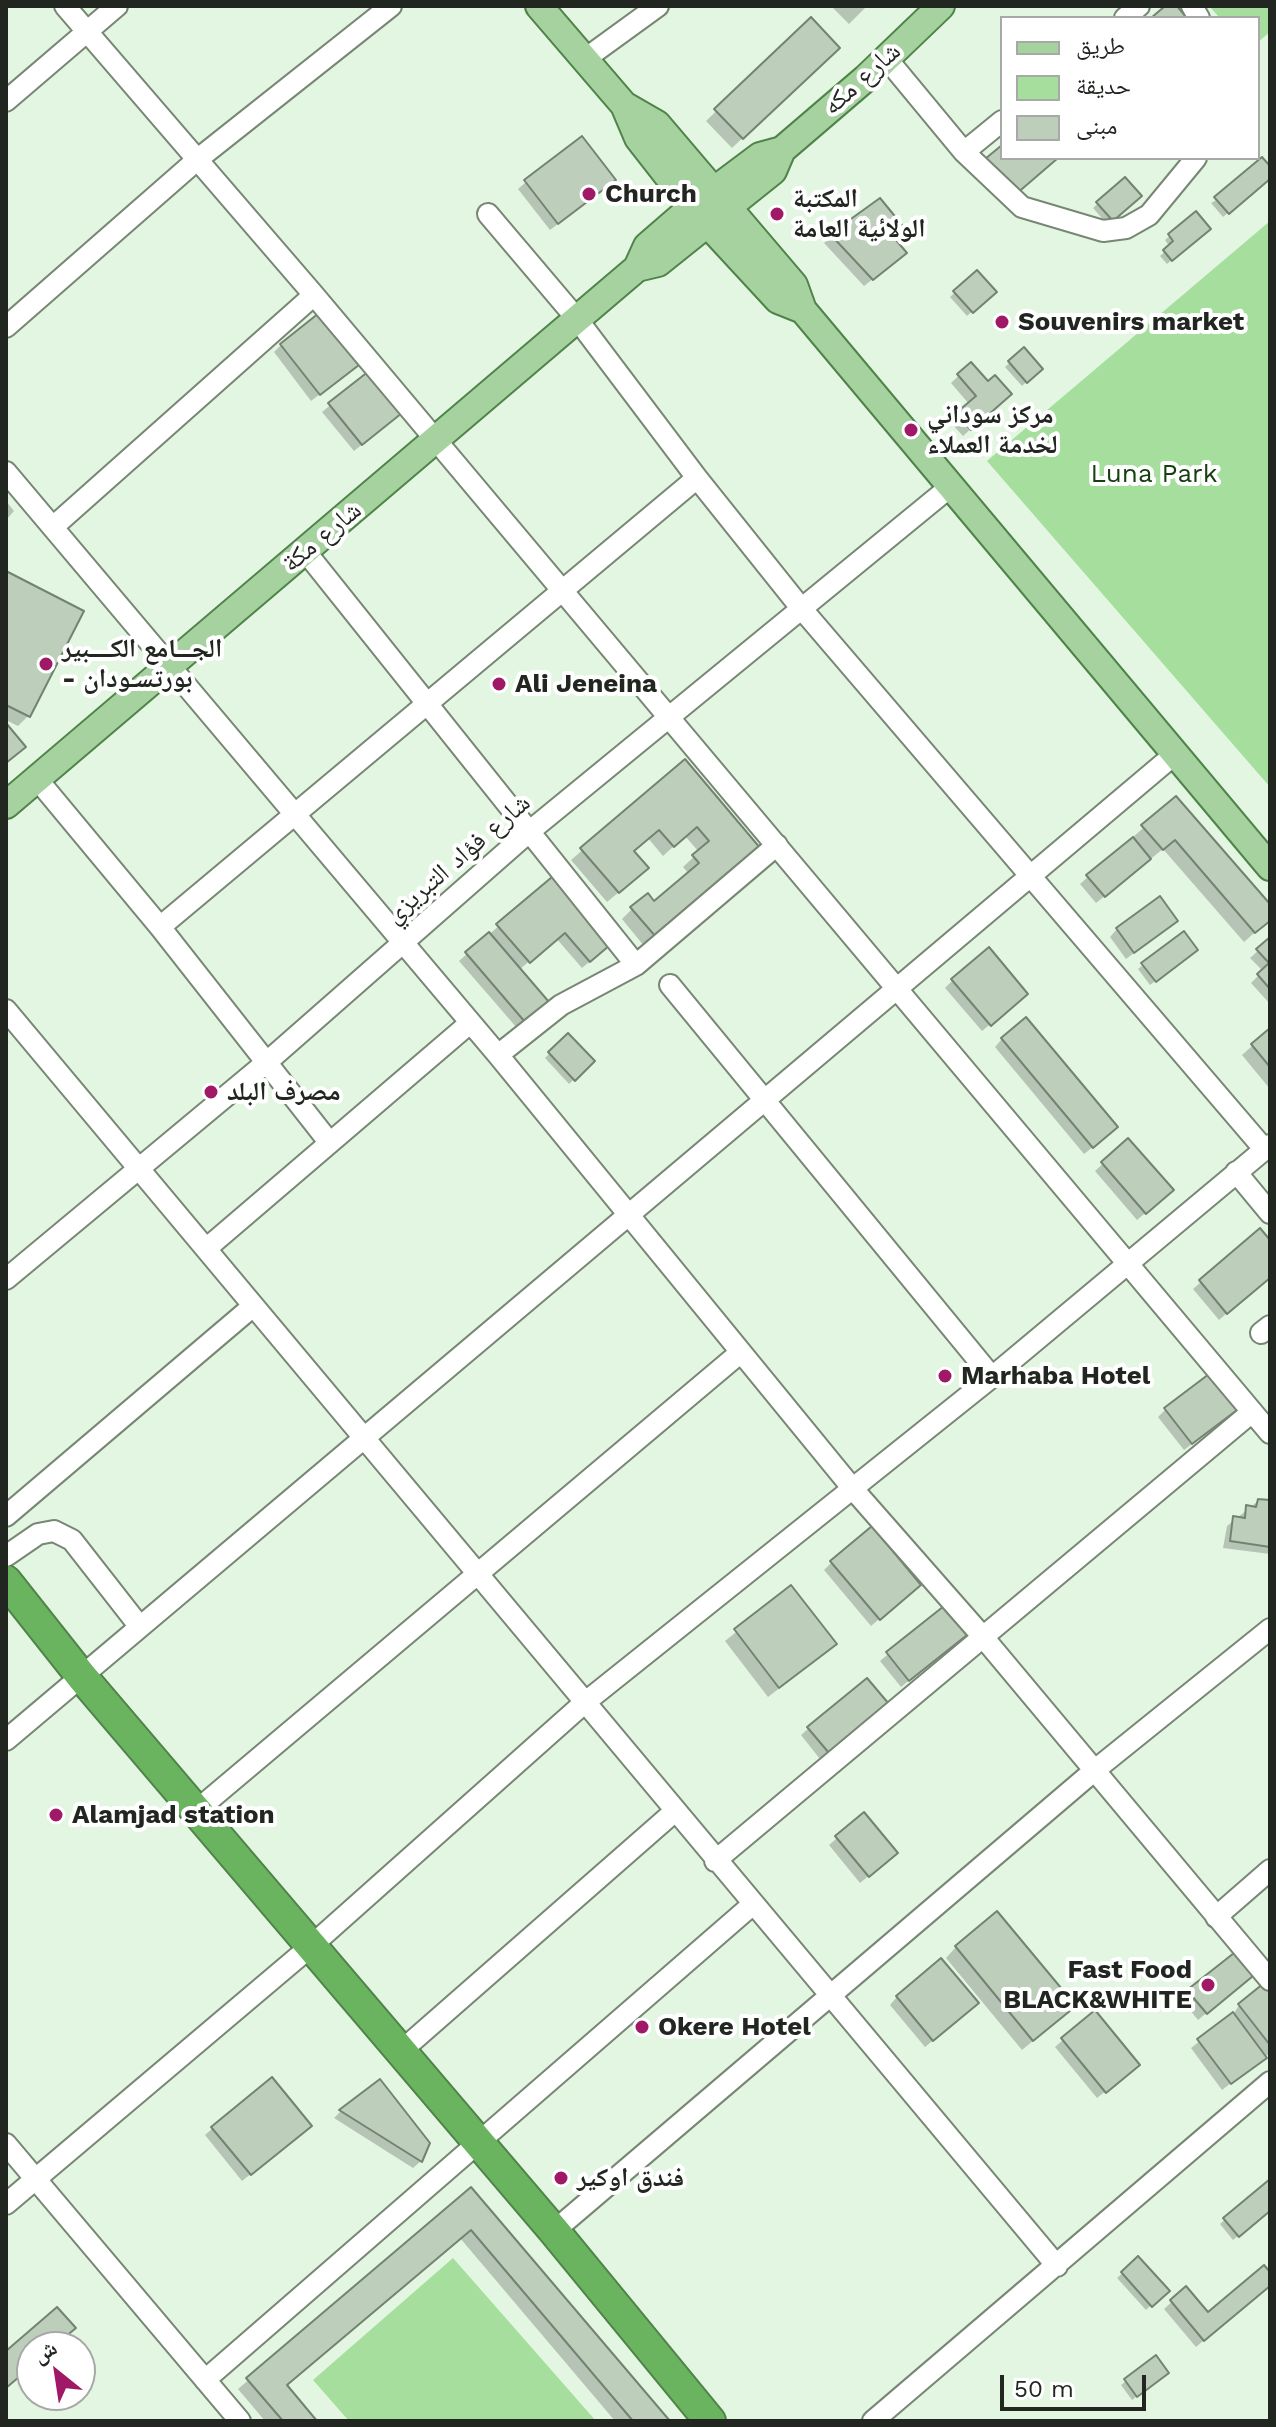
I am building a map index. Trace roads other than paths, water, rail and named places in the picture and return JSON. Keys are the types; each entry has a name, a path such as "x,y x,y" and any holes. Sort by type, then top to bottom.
{"highway":[{"path":"6,1581 82,1677 554,2231 710,2421"}],"main road":[{"path":"539,6 624,105 657,124 710,208 794,285 803,310 1270,867"},
{"name":"شارع مكه","path":"637,268 647,246 773,171 782,150 887,59 941,6"},
{"name":"شارع مكة","path":"6,805 637,268"}],"street":[{"path":"65,6 314,295 1270,1433"},
{"path":"6,101 117,6"},
{"path":"6,327 198,159 391,6"},
{"path":"585,59 658,6"},
{"path":"887,59 964,152 1022,207 1103,231 1126,228 1149,215 1194,160"},
{"path":"964,152 1000,123"},
{"path":"6,2204 310,1947 583,1704 992,1377 1267,1147 1031,878 801,608 697,478 577,319 488,214"},
{"path":"53,527 314,295"},
{"path":"6,472 498,1055 853,1489 983,1637 1270,1980"},
{"path":"160,927 560,589 697,478"},
{"name":"شارع فؤاد التبريزي","path":"6,1279 267,1062 530,831 950,487"},
{"path":"305,551 636,965"},
{"path":"6,1740 765,1100 899,991 1175,754"},
{"path":"37,779 160,927 329,1142"},
{"path":"498,1055 561,1005 636,965 777,845"},
{"path":"670,985 992,1377"},
{"path":"6,1010 207,1248 252,1307 583,1704 833,1996 1057,2266"},
{"path":"207,1248 470,1023"},
{"path":"1236,1172 1270,1213"},
{"path":"6,1516 252,1307"},
{"path":"196,1811 476,1572 741,1352"},
{"path":"715,1861 1252,1412"},
{"path":"6,1556 38,1534 54,1531 72,1540 140,1627"},
{"path":"554,2231 1095,1770 1270,1629"},
{"path":"400,2052 674,1812"},
{"path":"1216,1917 1270,1870"},
{"path":"205,2380 752,1905"},
{"path":"873,2421 1270,2082"},
{"path":"6,2144 240,2421"}],"place":[{"name":"Church","path":"589,194"},
{"name":"المكتبة الولائية العامة","path":"777,214"},
{"name":"Souvenirs market","path":"1002,322"},
{"name":"مركز سوداني لخدمة العملاء","path":"911,430"},
{"name":"الجـــامع الكــــبير - بورتسـودان","path":"46,664"},
{"name":"Ali Jeneina","path":"499,684"},
{"name":"مصرف البلد","path":"211,1092"},
{"name":"Marhaba Hotel","path":"945,1376"},
{"name":"Alamjad station","path":"56,1815"},
{"name":"Fast Food BLACK&WHITE","path":"1208,1985"},
{"name":"Okere Hotel","path":"642,2027"},
{"name":"فندق اوكير","path":"561,2178"}],"park label":[{"name":"Luna Park","path":"1154,474"}]}
